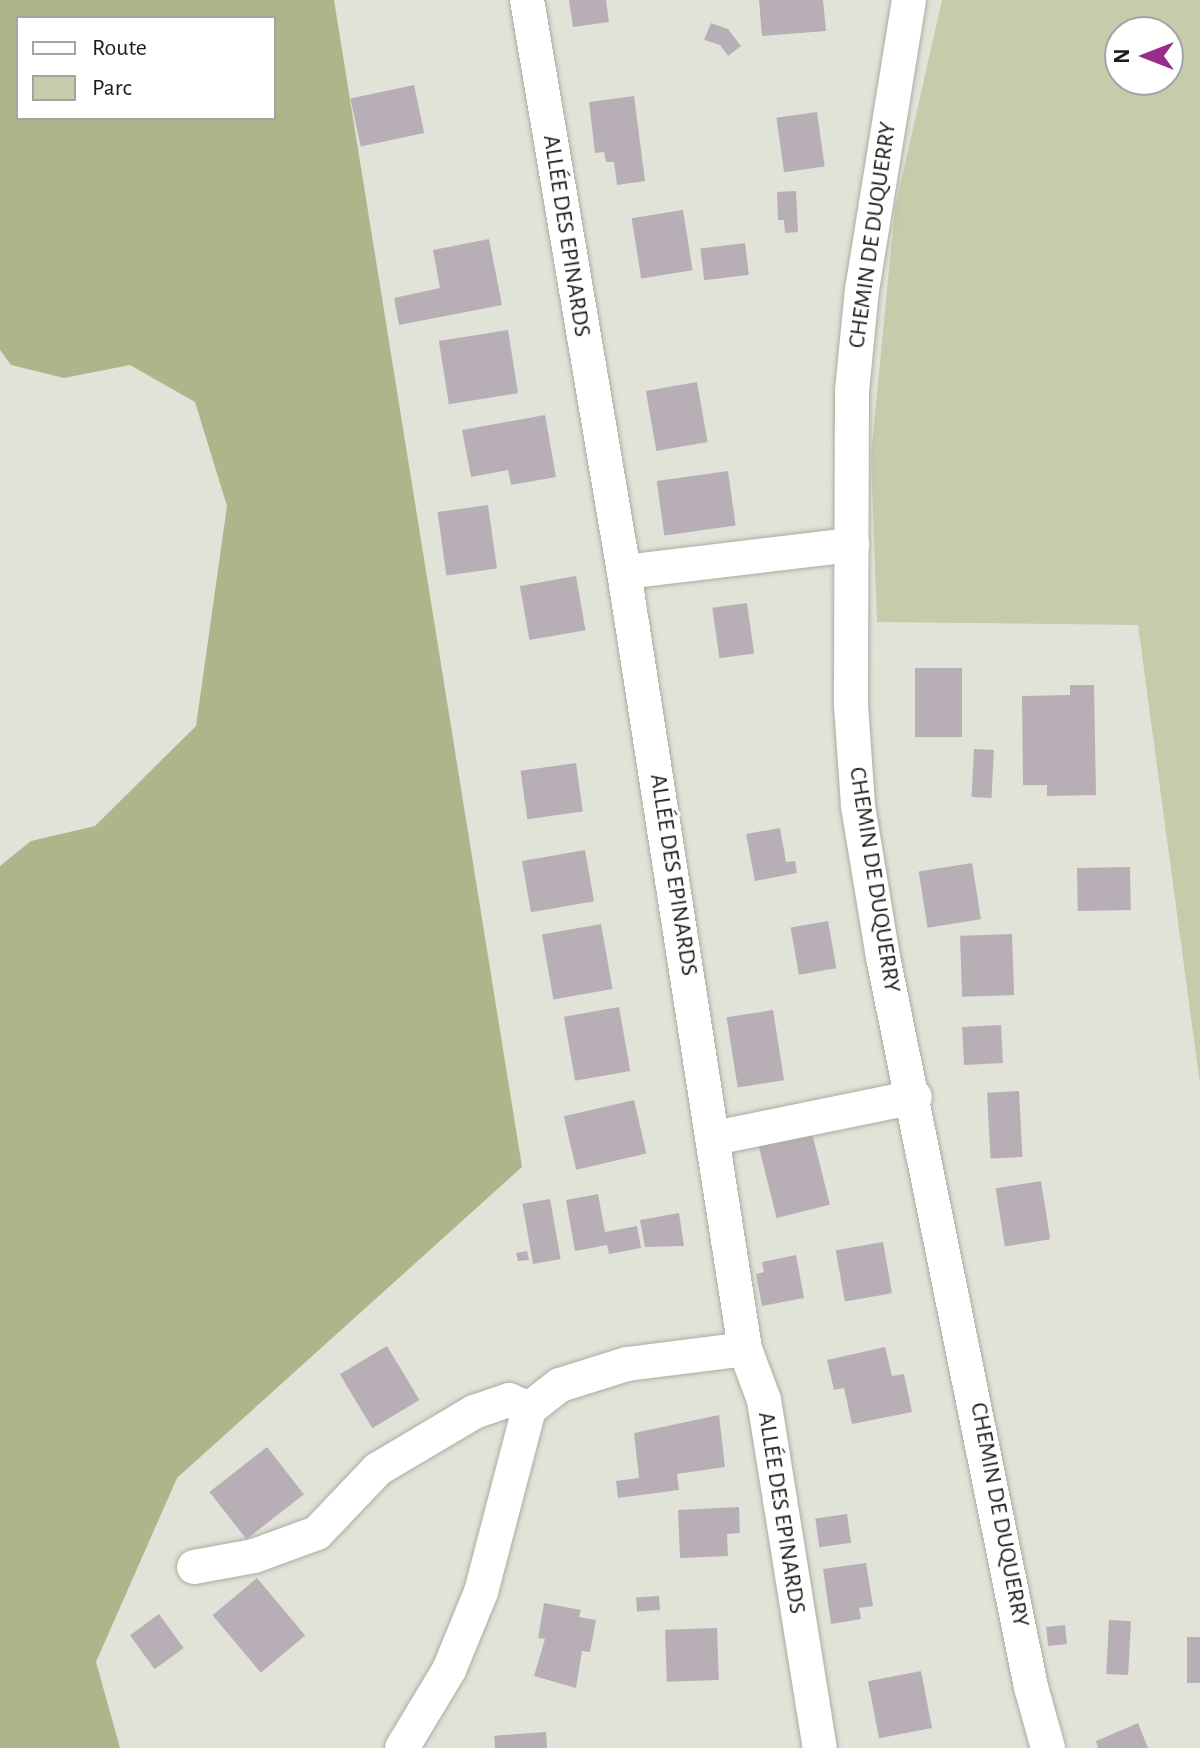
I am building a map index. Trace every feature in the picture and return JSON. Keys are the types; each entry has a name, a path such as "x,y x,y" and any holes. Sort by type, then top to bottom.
{"street":[{"name":"ALLÉE DES EPINARDS","path":"527,0 624,572 715,1138 745,1349 764,1400 820,1748"},
{"name":"CHEMIN DE DUQUERRY","path":"909,0 862,289 852,391 851,705 858,806 883,957 915,1097 1031,1687 1048,1748"},
{"path":"624,572 852,545"},
{"path":"715,1138 915,1097"},
{"path":"402,1748 449,1670 481,1592 529,1409 560,1385 627,1364 745,1349"},
{"path":"194,1567 254,1556 317,1533 378,1469 474,1412 509,1400 529,1409"}],"green space":[{"path":"0,0 334,0 522,1167 177,1478 96,1662 120,1748 0,1748 0,866 31,841 95,826 196,726 227,506 195,402 130,365 64,378 11,365 0,350"},
{"path":"942,0 1200,0 1200,1084 1138,625 877,622 871,455 895,208"}],"building":[{"path":"569,0 606,0 609,22 573,27"},
{"path":"759,0 823,0 826,31 762,36"},
{"path":"711,23 728,29 741,46 728,56 720,45 704,40"},
{"path":"414,85 424,133 361,146 350,99"},
{"path":"634,96 645,181 617,185 614,162 606,162 604,152 595,153 589,102"},
{"path":"817,112 825,166 784,172 776,118"},
{"path":"796,191 798,232 785,233 784,220 778,220 777,192"},
{"path":"683,210 693,270 641,278 632,218"},
{"path":"489,239 502,305 399,325 394,298 440,288 433,250"},
{"path":"745,243 749,275 704,280 700,248"},
{"path":"508,330 518,393 449,404 439,341"},
{"path":"697,382 708,442 656,451 646,391"},
{"path":"545,415 556,477 511,485 508,470 471,477 462,430"},
{"path":"728,471 736,525 664,535 657,481"},
{"path":"488,505 497,568 446,575 437,512"},
{"path":"576,576 586,630 529,640 520,586"},
{"path":"747,603 754,654 719,658 712,608"},
{"path":"915,668 962,668 962,737 915,737"},
{"path":"1070,685 1094,685 1096,795 1047,796 1047,785 1023,785 1022,696 1070,695"},
{"path":"974,749 994,750 991,798 971,797"},
{"path":"576,763 583,812 527,819 521,771"},
{"path":"780,828 786,862 795,861 797,873 755,881 746,834"},
{"path":"585,850 594,901 531,912 522,861"},
{"path":"972,863 981,919 928,928 919,871"},
{"path":"1130,867 1131,910 1078,911 1077,868"},
{"path":"828,921 836,968 799,975 791,928"},
{"path":"601,924 612,989 553,999 542,934"},
{"path":"1012,934 1014,995 962,997 960,936"},
{"path":"619,1007 630,1071 575,1081 564,1017"},
{"path":"773,1010 784,1080 738,1087 727,1017"},
{"path":"1001,1025 1003,1063 964,1065 962,1027"},
{"path":"1019,1091 1022,1157 990,1159 987,1093"},
{"path":"634,1100 646,1154 576,1170 564,1116"},
{"path":"812,1133 830,1205 777,1218 759,1146"},
{"path":"1041,1181 1050,1239 1005,1246 996,1188"},
{"path":"598,1194 605,1232 637,1226 641,1248 609,1254 607,1245 575,1251 566,1200"},
{"path":"550,1199 561,1259 533,1264 522,1204"},
{"path":"679,1213 684,1246 645,1247 640,1220"},
{"path":"883,1242 892,1293 845,1302 836,1250"},
{"path":"527,1251 529,1260 518,1261 516,1253"},
{"path":"796,1255 804,1298 762,1306 756,1274 764,1272 762,1262"},
{"path":"387,1346 419,1400 372,1428 340,1374"},
{"path":"885,1347 892,1376 904,1374 912,1412 852,1424 844,1388 834,1390 827,1360"},
{"path":"719,1415 725,1467 677,1474 679,1490 618,1498 616,1481 639,1478 634,1433"},
{"path":"267,1447 304,1494 246,1539 209,1492"},
{"path":"739,1507 740,1533 727,1534 728,1556 680,1558 678,1510"},
{"path":"847,1514 851,1543 819,1547 815,1518"},
{"path":"866,1563 873,1606 859,1608 861,1619 831,1624 823,1569"},
{"path":"257,1578 305,1635 261,1673 213,1615"},
{"path":"659,1596 660,1610 637,1612 636,1598"},
{"path":"544,1603 581,1610 579,1617 596,1620 590,1652 582,1651 576,1688 534,1676 545,1639 538,1638"},
{"path":"159,1614 184,1648 155,1669 130,1635"},
{"path":"1109,1620 1131,1621 1128,1675 1106,1674"},
{"path":"1065,1625 1067,1644 1048,1646 1046,1627"},
{"path":"717,1628 719,1680 667,1682 665,1630"},
{"path":"1187,1637 1200,1637 1200,1683 1187,1683"},
{"path":"921,1671 932,1728 879,1738 868,1681"},
{"path":"1138,1723 1148,1748 1098,1748 1096,1741"},
{"path":"546,1732 547,1748 495,1748 494,1736"}]}
